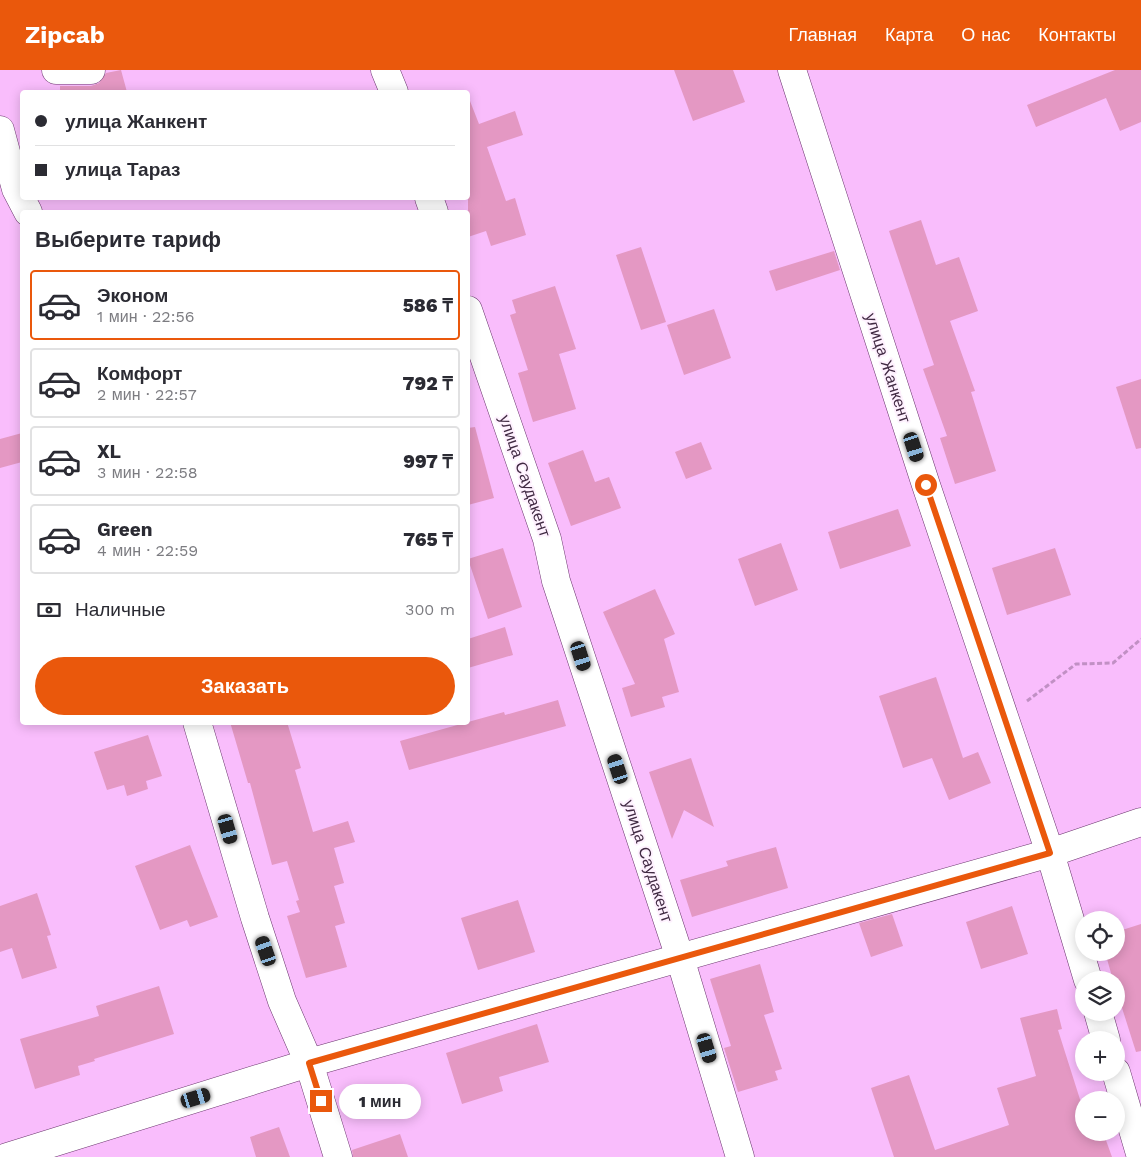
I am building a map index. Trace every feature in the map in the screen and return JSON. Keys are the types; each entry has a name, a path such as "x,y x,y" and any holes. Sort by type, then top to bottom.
{"street":[{"path":"56,70 90,70"},
{"path":"385,70 393,90"},
{"name":"улица Жанкент","path":"792,70 926,485 1050,853 1085,971"},
{"path":"0,130 5,166 20,197"},
{"name":"улица Саудакент","path":"470,316 547,539 556,581 680,958 740,1157"},
{"path":"198,725 255,918 282,1001 309,1063 338,1157"},
{"path":"7,1157 309,1063 1050,853 1141,822"},
{"path":"1119,1081 1141,1157"}],"path":[{"path":"1006,720 1036,693 1076,664 1113,663 1141,639"}],"building":[{"path":"121,70 126,90 60,90 60,86 91,86 99,83 106,73"},
{"path":"674,70 733,70 745,102 693,121"},
{"path":"1115,70 1141,70 1141,122 1120,131 1106,98 1036,127 1027,105"},
{"path":"470,101 479,124 515,111 523,135 487,147 506,201 515,198 526,235 491,246 486,231 470,236 470,210 468,210 468,200 470,200"},
{"path":"921,220 936,265 959,257 978,311 950,321 975,391 971,392 996,471 955,484 940,438 947,436 923,369 934,365 889,231"},
{"path":"641,247 666,322 641,330 616,255"},
{"path":"834,251 840,270 776,291 769,271"},
{"path":"555,286 576,349 559,354 576,409 533,422 518,373 528,370 510,315 516,313 512,300"},
{"path":"714,309 731,358 684,375 667,325"},
{"path":"1141,379 1141,448 1136,449 1116,387"},
{"path":"475,427 494,498 470,504 470,428"},
{"path":"20,434 20,463 0,468 0,439"},
{"path":"701,442 712,469 686,479 675,452"},
{"path":"583,450 595,482 609,477 621,508 571,526 548,463"},
{"path":"898,509 911,546 840,569 828,532"},
{"path":"781,543 798,590 755,606 738,559"},
{"path":"503,548 522,607 488,619 470,565 470,558"},
{"path":"1055,548 1071,595 1007,615 992,568"},
{"path":"655,589 675,634 664,639 679,692 662,697 665,707 631,717 622,688 635,684 603,612"},
{"path":"505,627 513,655 470,667 470,638"},
{"path":"936,677 963,758 978,752 991,783 949,800 932,758 903,768 879,696"},
{"path":"558,700 566,726 409,770 400,741 457,725 470,725 470,721 504,712 505,715"},
{"path":"231,725 288,725 301,768 295,770 313,832 348,821 355,842 334,848 344,883 334,886 345,923 335,926 347,967 306,978 287,916 300,912 296,901 299,900 287,861 272,865 250,783 248,783"},
{"path":"148,735 162,776 146,781 148,789 127,796 124,785 107,790 94,752"},
{"path":"691,758 714,827 684,810 672,839 649,772"},
{"path":"190,845 218,917 190,927 187,920 160,930 135,866"},
{"path":"776,847 788,888 692,917 680,880 728,866 726,861"},
{"path":"37,893 51,935 47,936 57,968 22,979 12,948 0,952 0,906"},
{"path":"518,900 535,952 478,970 461,918"},
{"path":"1012,906 1028,954 981,969 966,922"},
{"path":"892,914 903,946 871,957 859,923"},
{"path":"1141,924 1141,1051 1136,1052 1125,1017 1125,971 1110,971 1108,961 1125,961 1125,929"},
{"path":"760,964 774,1012 764,1015 782,1069 775,1071 778,1080 738,1092 724,1048 731,1046 710,979"},
{"path":"159,986 174,1034 94,1059 95,1061 78,1066 80,1075 35,1089 20,1039 99,1016 96,1006"},
{"path":"1057,1009 1062,1029 1058,1030 1077,1091 1075,1091 1075,1141 1106,1141 1112,1157 894,1157 871,1088 909,1075 935,1150 1009,1125 997,1088 1036,1076 1020,1018"},
{"path":"537,1024 549,1062 499,1077 503,1091 462,1104 446,1053"},
{"path":"279,1127 290,1157 256,1157 250,1137"},
{"path":"400,1134 408,1157 353,1157 352,1150"}],"route":[{"path":"321,1101 309,1063 1050,853 926,485"}]}
